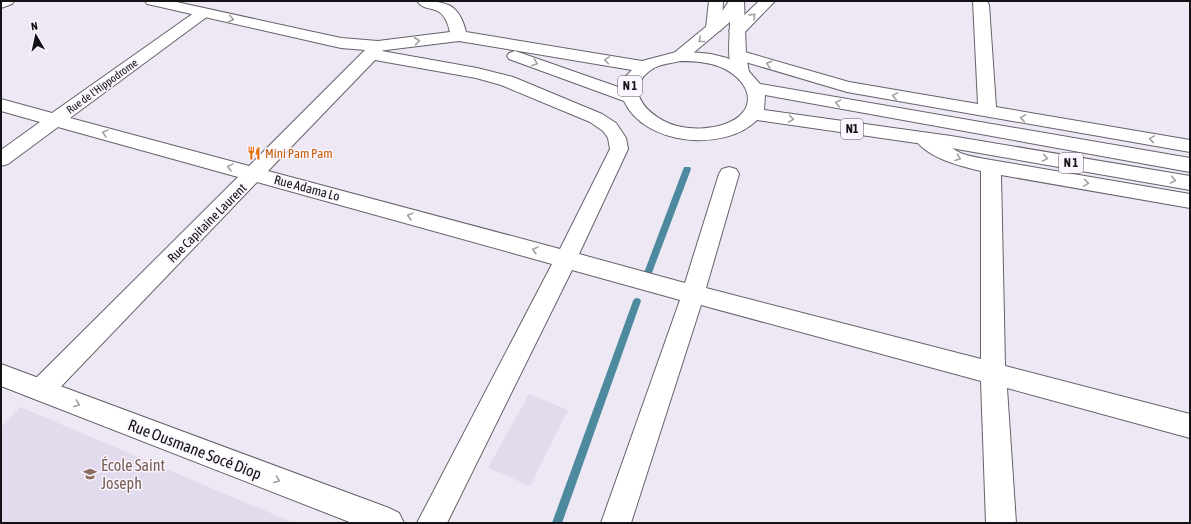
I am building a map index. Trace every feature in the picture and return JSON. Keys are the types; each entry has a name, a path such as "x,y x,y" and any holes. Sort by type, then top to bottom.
{"main road":[{"path":"1,4 6,1"},
{"path":"152,1 375,50 507,81 596,118 610,127 617,138 619,149 566,259 432,523"},
{"path":"375,50 459,36 453,15 445,8 424,1"},
{"path":"714,28 716,1"},
{"path":"680,56 714,28 737,1"},
{"path":"737,1 737,31 740,64 848,87 1190,146"},
{"path":"737,31 768,1"},
{"path":"980,1 987,112"},
{"name":"Rue de l'Hippodrome","path":"1,159 203,13"},
{"name":"N 1","path":"459,36 646,66"},
{"name":"N 1","path":"459,36 629,97"},
{"name":"Rue Capitaine Laurent","path":"41,390 255,174 375,50"},
{"name":"N 1","path":"753,114 745,121 722,132 692,135 662,128 640,115 629,97 629,88 637,73 646,66 680,56 700,57 740,64 755,88 973,128 1190,165"},
{"path":"753,114 757,96 755,88"},
{"name":"Rue Adama Lo","path":"1,105 693,294 1190,426"},
{"name":"N1","path":"753,114 951,142"},
{"path":"924,139 942,151 958,159 991,168 1190,201"},
{"name":"N 1","path":"951,142 1190,183"},
{"path":"991,168 993,373 1001,523"},
{"path":"616,523 693,294 729,174"},
{"name":"Rue Ousmane Socé Diop","path":"1,375 389,523"}],"shaded area":[{"path":"529,394 568,410 530,486 488,468"},
{"name":"École Saint Joseph","path":"20,407 294,523 1,523 1,426"}],"waterway":[{"path":"646,278 687,169"},
{"path":"557,523 637,301"}],"place":[{"name":"Mini Pam Pam","path":"254,153"},
{"name":"École Saint Joseph","path":"90,474"}]}
